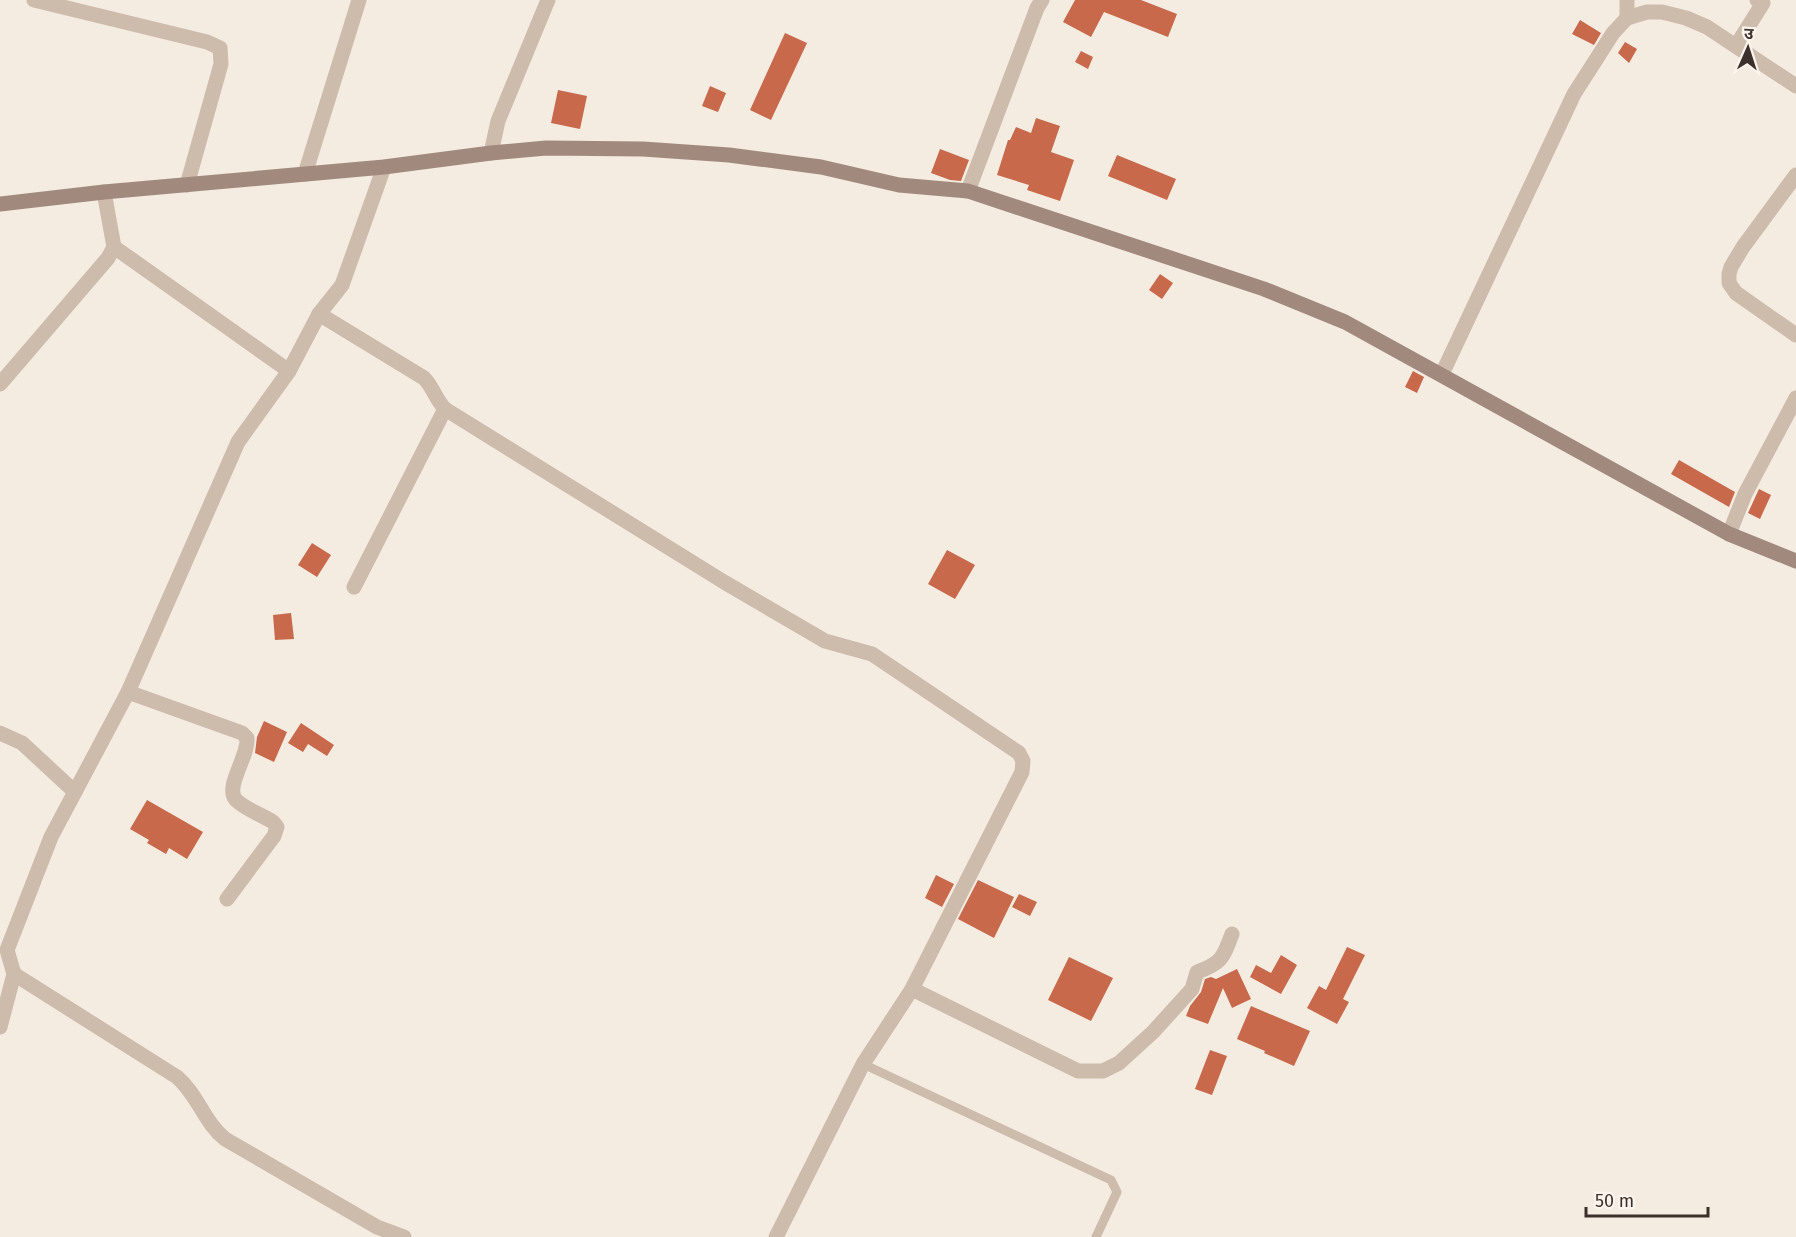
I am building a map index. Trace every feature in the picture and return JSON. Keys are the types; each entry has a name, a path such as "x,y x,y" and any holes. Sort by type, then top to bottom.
{"street":[{"path":"34,0 207,42 220,48 221,64 187,185"},
{"path":"305,174 359,0"},
{"path":"491,153 498,121 548,0"},
{"path":"968,191 1042,0"},
{"path":"1627,0 1627,18"},
{"path":"1736,46 1763,3 1757,0"},
{"path":"1442,374 1574,94 1613,33 1627,18 1647,12 1662,12 1707,27 1796,86"},
{"path":"0,204 104,192 384,167 546,148 729,154 821,167 900,186 968,191 1264,289 1345,322 1729,534 1796,561"},
{"path":"384,167 342,285 319,315 289,371 238,442 128,692 51,837 3,948 14,974 177,1077 198,1102 207,1121 225,1139 377,1227 404,1237"},
{"path":"1796,175 1743,247 1729,274 1729,283 1736,293 1796,335"},
{"path":"0,384 108,258 114,247 104,192"},
{"path":"114,247 289,371"},
{"path":"319,315 424,378 431,385 445,409 724,582 825,641 872,654 1020,753 1023,761 1022,772 912,989 863,1064 776,1237"},
{"path":"1729,534 1745,494 1796,398"},
{"path":"354,587 445,409"},
{"path":"128,692 242,733 247,738 248,747 232,787 233,795 237,801 273,822 277,827 274,836 227,899"},
{"path":"0,733 22,743 75,792"},
{"path":"912,989 1078,1071 1103,1071 1119,1063 1153,1032 1192,988 1197,972 1210,967 1223,957 1232,934"},
{"path":"0,1027 14,974"}],"lane":[{"path":"863,1064 1111,1180 1117,1192 1096,1237"}],"building":[{"path":"1075,0 1141,0 1177,14 1168,37 1104,12 1091,37 1063,22"},
{"path":"1580,20 1601,33 1594,45 1572,34"},
{"path":"785,33 807,43 771,120 750,110"},
{"path":"1625,42 1637,49 1629,63 1618,53"},
{"path":"1081,51 1093,57 1088,69 1075,62"},
{"path":"710,86 726,93 718,112 702,106"},
{"path":"558,90 587,96 580,129 551,123"},
{"path":"1036,118 1060,126 1051,152 1074,160 1060,201 1027,190 1029,185 997,175 1008,140 1016,127 1031,133"},
{"path":"940,149 969,160 961,181 950,180 931,173"},
{"path":"1117,155 1176,179 1167,200 1108,176"},
{"path":"1160,274 1173,283 1162,299 1149,290"},
{"path":"1413,371 1424,377 1417,393 1405,387"},
{"path":"1679,460 1735,492 1729,507 1671,474"},
{"path":"1759,489 1771,495 1760,519 1748,513"},
{"path":"312,543 331,555 317,577 298,565"},
{"path":"947,550 975,565 955,599 928,584"},
{"path":"291,613 294,639 275,640 273,615"},
{"path":"264,721 287,732 274,762 255,753 257,737"},
{"path":"301,723 334,745 327,756 308,744 303,752 288,743"},
{"path":"147,800 203,832 187,859 169,848 166,854 147,843 149,840 130,829"},
{"path":"936,875 954,884 942,907 925,898"},
{"path":"978,880 1014,897 994,938 958,919"},
{"path":"1019,894 1037,902 1030,916 1012,907"},
{"path":"1347,947 1365,955 1343,999 1349,1002 1337,1024 1307,1008 1319,986 1326,990"},
{"path":"1281,955 1297,965 1281,994 1250,977 1256,965 1271,973"},
{"path":"1069,957 1113,978 1091,1021 1048,1000"},
{"path":"1237,969 1251,999 1232,1008 1223,988 1208,1024 1186,1016 1190,1006 1201,992 1205,979 1211,977 1216,979"},
{"path":"1251,1006 1310,1031 1294,1066 1237,1039"},
{"path":"1210,1050 1227,1056 1212,1095 1195,1089"}]}
